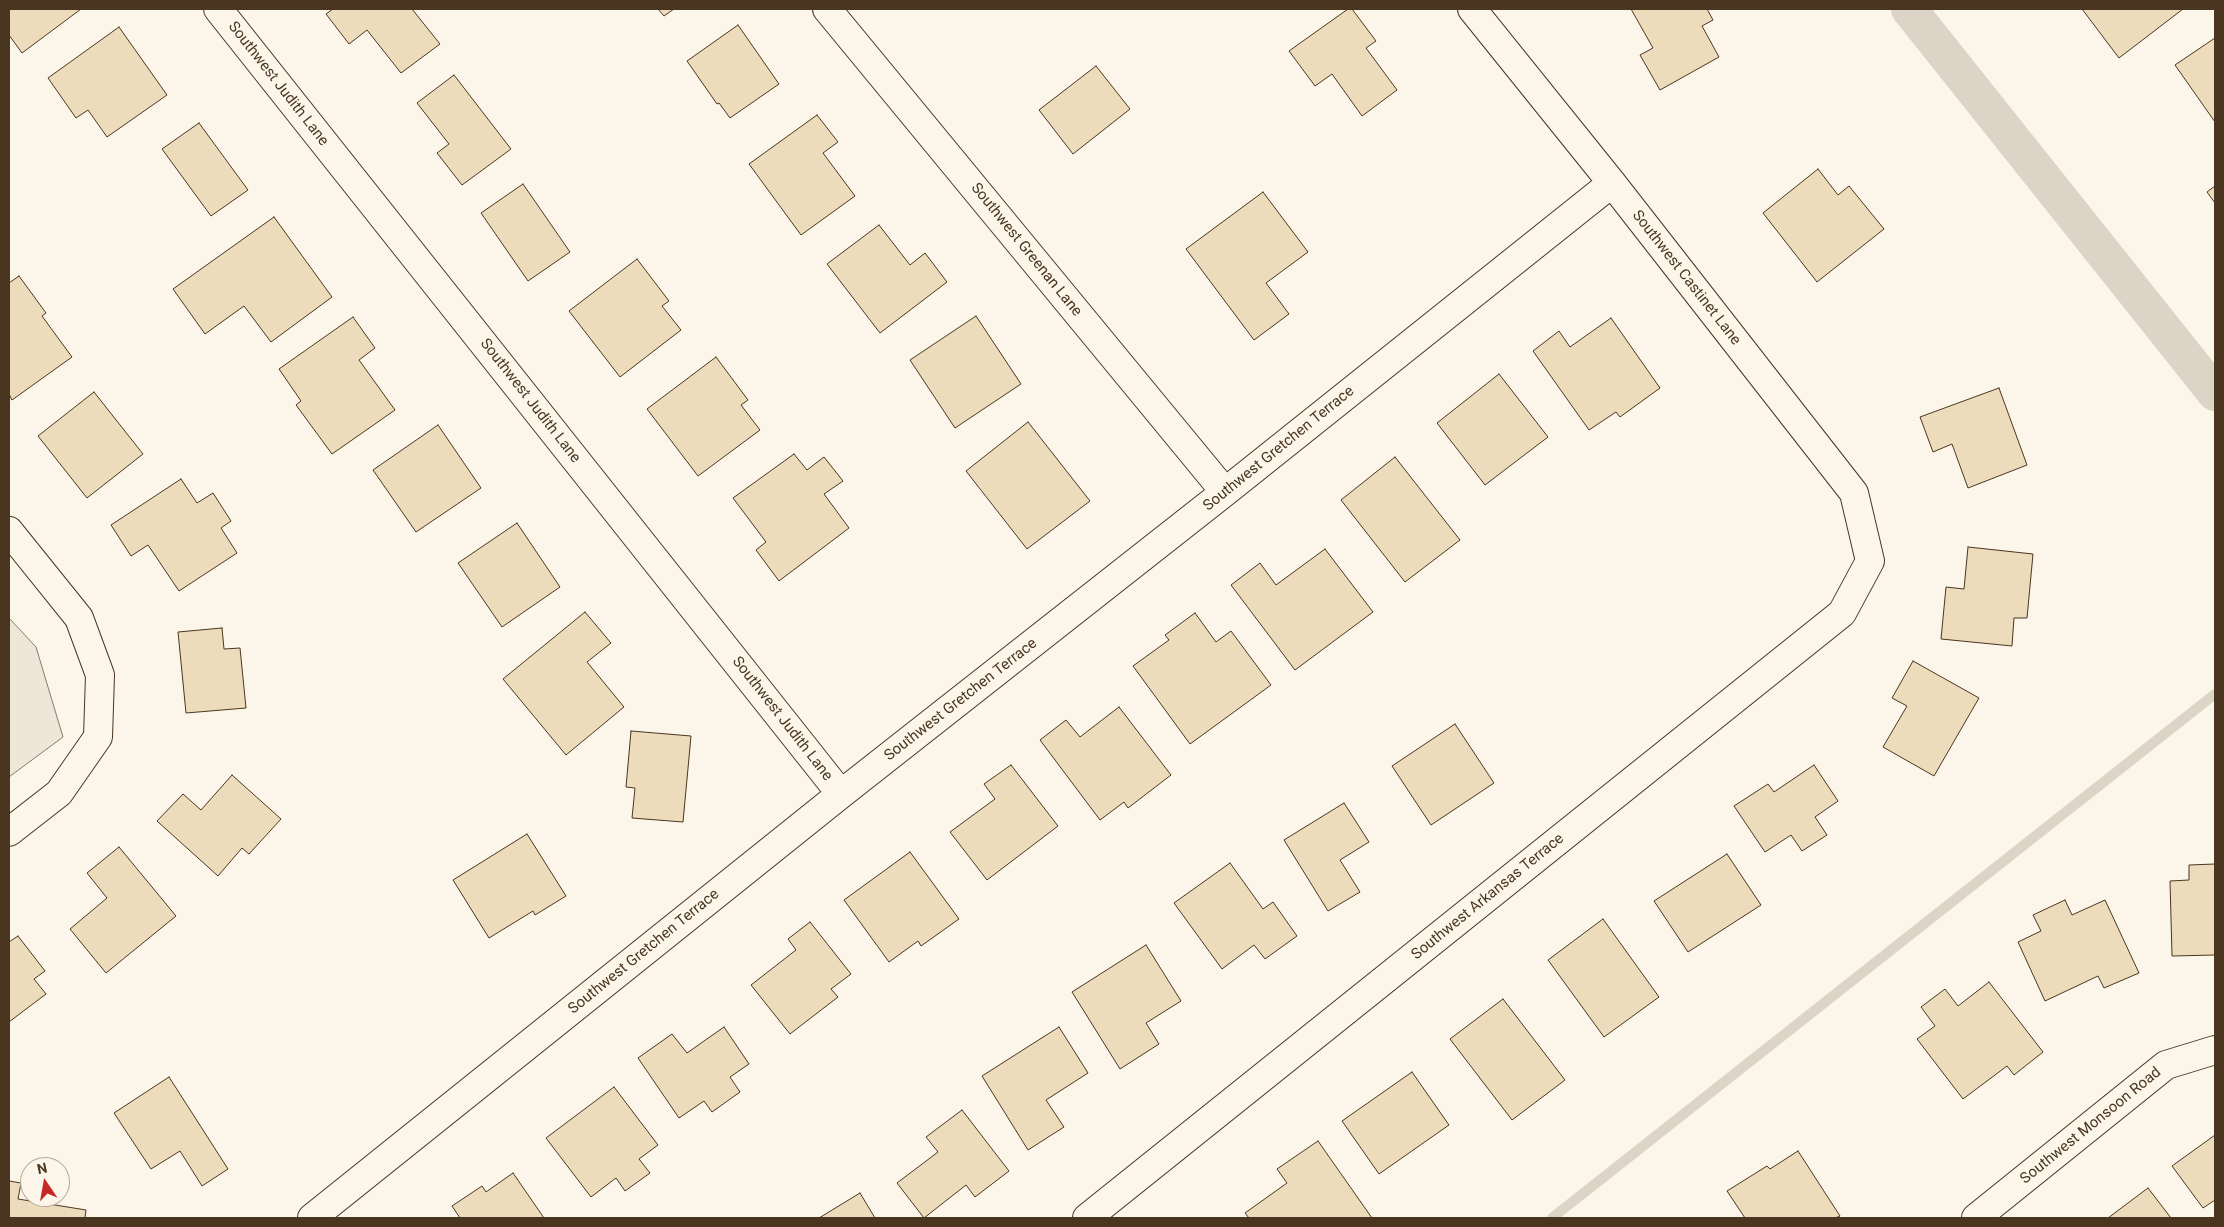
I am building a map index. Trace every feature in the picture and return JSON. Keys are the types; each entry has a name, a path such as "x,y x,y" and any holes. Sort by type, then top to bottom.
{"street":[{"name":"Southwest Judith Lane","path":"218,9 841,794"},
{"name":"Southwest Greenan Lane","path":"827,9 1225,492"},
{"name":"Southwest Castinet Lane","path":"1472,9 1612,183 1854,493 1870,561"},
{"name":"Southwest Gretchen Terrace","path":"312,1218 841,794 1225,492 1612,183"},
{"path":"9,531 80,618 100,675 98,737 59,793 9,832"},
{"name":"Southwest Arkansas Terrace","path":"1087,1218 1842,613 1870,561"},
{"name":"Southwest Monsoon Road","path":"1976,1218 2166,1065 2215,1050"}],"shaded area":[{"path":"9,618 36,647 63,737 9,777"}],"building":[{"path":"9,9 81,9 22,53 9,35"},
{"path":"333,9 412,9 440,44 401,73 367,30 349,44 326,14"},
{"path":"658,9 674,9 664,16"},
{"path":"1348,9 1352,9 1376,41 1366,48 1397,90 1362,116 1332,74 1315,86 1289,51"},
{"path":"1631,9 1707,9 1713,20 1702,26 1719,57 1660,90 1640,55 1653,48"},
{"path":"2082,9 2183,9 2119,58"},
{"path":"738,25 779,84 730,118 719,103 717,104 687,61"},
{"path":"119,27 167,95 107,137 88,110 76,118 48,78"},
{"path":"2215,38 2215,122 2175,65"},
{"path":"1096,66 1130,109 1073,154 1039,110"},
{"path":"454,75 511,149 462,185 437,153 449,144 417,103"},
{"path":"817,115 838,142 823,153 855,196 801,235 749,164"},
{"path":"199,123 248,190 211,216 162,149"},
{"path":"1818,169 1838,195 1849,186 1884,229 1817,282 1763,213"},
{"path":"523,184 570,252 528,281 481,213"},
{"path":"2215,186 2215,203 2207,192"},
{"path":"1263,192 1308,252 1266,283 1289,314 1254,340 1186,249"},
{"path":"274,217 332,297 271,342 244,306 205,334 173,289"},
{"path":"879,225 910,265 925,253 947,282 880,333 827,264"},
{"path":"637,259 669,301 662,306 681,330 620,377 569,311"},
{"path":"19,276 46,313 42,316 72,357 12,400 9,394 9,283"},
{"path":"976,316 1021,384 955,428 910,360"},
{"path":"353,317 375,348 359,360 395,410 332,454 296,405 301,401 279,369"},
{"path":"1611,318 1660,388 1620,417 1616,412 1589,430 1533,351 1559,331 1570,347"},
{"path":"716,357 748,400 741,405 760,430 698,476 647,409"},
{"path":"1499,374 1548,437 1485,485 1437,423"},
{"path":"1999,388 2027,465 1968,488 1952,444 1933,452 1920,417"},
{"path":"94,392 143,454 87,498 38,436"},
{"path":"1028,422 1090,501 1027,549 966,471"},
{"path":"438,425 481,488 416,532 373,470"},
{"path":"794,454 807,470 824,457 843,481 824,494 849,528 779,581 756,550 766,542 733,498"},
{"path":"1395,457 1460,540 1405,582 1341,500"},
{"path":"181,479 197,503 213,493 231,521 221,528 237,553 179,591 148,545 131,556 111,525"},
{"path":"517,523 560,587 502,627 458,563"},
{"path":"1968,547 2033,554 2027,618 2014,618 2012,646 1941,639 1946,587 1964,589"},
{"path":"1325,549 1373,612 1295,670 1231,585 1260,563 1276,585"},
{"path":"585,612 611,643 587,662 624,707 566,755 503,679"},
{"path":"1195,613 1216,642 1231,631 1271,685 1190,744 1133,666 1169,640 1165,635"},
{"path":"222,628 224,649 240,648 246,708 186,713 178,632"},
{"path":"1913,661 1979,698 1934,776 1883,747 1907,706 1892,698"},
{"path":"1119,707 1171,775 1128,808 1124,802 1100,820 1040,740 1066,720 1080,737"},
{"path":"1455,724 1494,783 1431,825 1392,766"},
{"path":"631,731 691,736 683,822 632,818 635,788 626,787"},
{"path":"1011,765 1058,826 987,880 950,832 995,799 984,784"},
{"path":"1814,765 1838,801 1815,817 1827,835 1802,851 1791,835 1765,852 1734,806 1768,784 1774,792"},
{"path":"232,775 281,819 249,854 242,848 218,876 157,821 183,794 201,810"},
{"path":"1344,803 1369,842 1340,860 1360,892 1328,911 1284,840"},
{"path":"527,834 566,896 535,915 533,911 489,938 453,880"},
{"path":"119,847 176,916 106,973 70,929 107,898 87,873"},
{"path":"910,852 959,919 921,946 918,941 889,962 844,900"},
{"path":"1727,854 1761,905 1688,952 1654,901"},
{"path":"1230,863 1263,909 1273,902 1297,936 1265,959 1254,945 1222,969 1174,903"},
{"path":"2215,864 2215,955 2172,956 2170,881 2189,880 2189,865"},
{"path":"2065,900 2072,915 2105,900 2139,973 2104,988 2098,976 2045,1001 2018,942 2041,931 2033,915"},
{"path":"1603,919 1659,997 1604,1037 1548,960"},
{"path":"810,922 851,974 831,989 838,997 790,1034 751,985 796,950 788,939"},
{"path":"18,936 45,971 34,979 46,994 9,1022 9,942"},
{"path":"1146,945 1181,1001 1146,1023 1159,1044 1120,1069 1072,992"},
{"path":"1989,982 2043,1052 2014,1075 2007,1066 1963,1099 1917,1039 1935,1026 1921,1007 1945,989 1958,1006"},
{"path":"1503,999 1565,1080 1512,1120 1450,1039"},
{"path":"724,1027 749,1064 730,1077 740,1092 712,1112 704,1101 679,1118 638,1058 672,1034 687,1053"},
{"path":"1059,1027 1088,1073 1046,1100 1064,1127 1028,1150 982,1076"},
{"path":"1412,1072 1449,1125 1379,1174 1342,1121"},
{"path":"169,1077 228,1169 202,1186 180,1151 151,1169 114,1113"},
{"path":"614,1087 658,1145 639,1159 650,1173 625,1191 616,1178 591,1197 546,1138"},
{"path":"962,1110 1009,1171 975,1197 966,1185 924,1218 897,1183 938,1152 926,1137"},
{"path":"2215,1135 2215,1200 2203,1208 2172,1166"},
{"path":"1318,1141 1372,1218 1249,1218 1245,1213 1287,1183 1277,1169"},
{"path":"1798,1151 1840,1216 1835,1218 1745,1218 1727,1191 1767,1166 1770,1169"},
{"path":"513,1173 544,1218 460,1218 452,1206 482,1186 486,1192"},
{"path":"9,1181 20,1183 18,1199 20,1199 20,1207 67,1207 86,1210 85,1218 9,1218"},
{"path":"2148,1188 2171,1218 2108,1218"},
{"path":"860,1193 875,1218 819,1218"}],"waterway":[{"path":"1909,9 2215,393"},
{"path":"1552,1218 2215,694"}]}
